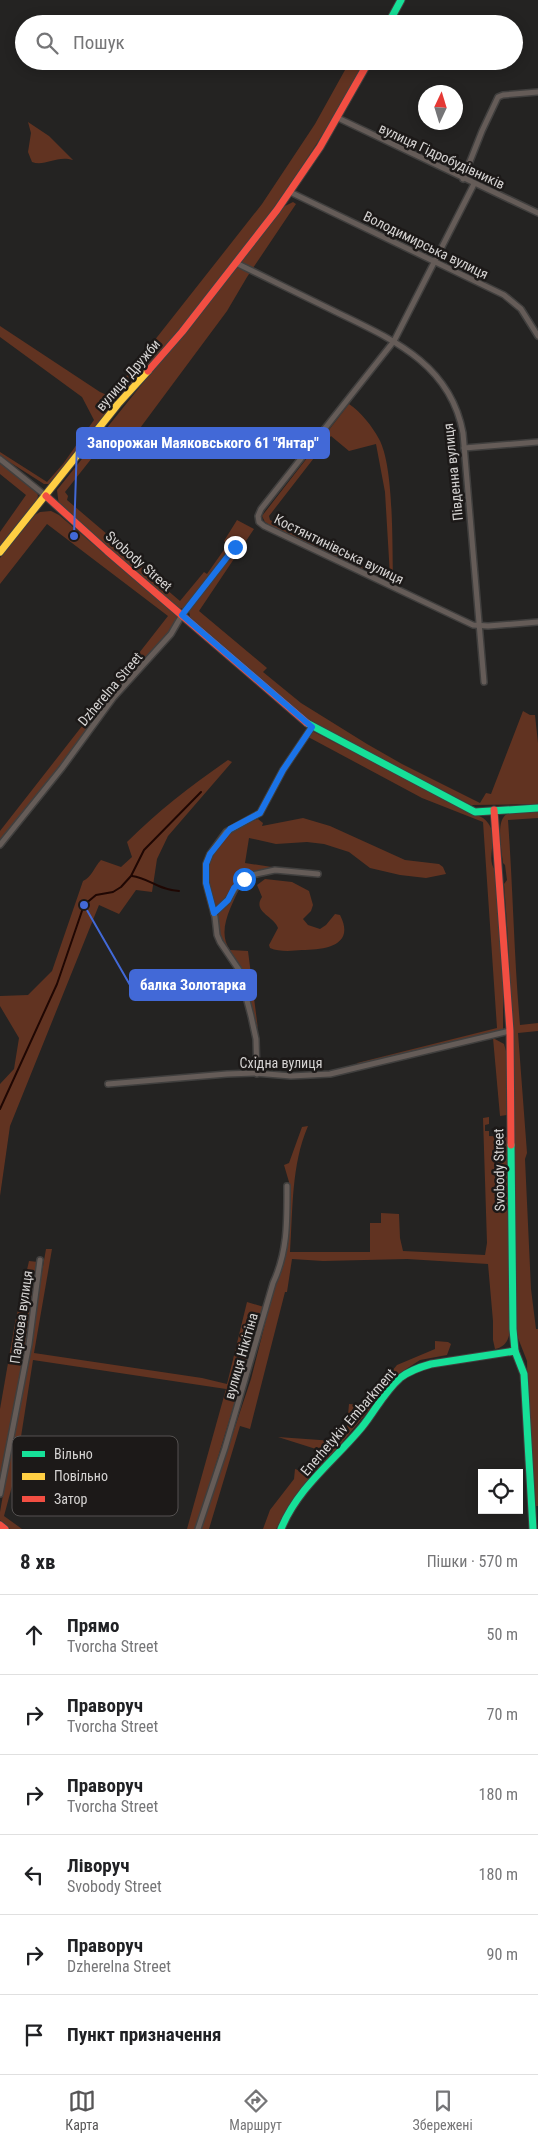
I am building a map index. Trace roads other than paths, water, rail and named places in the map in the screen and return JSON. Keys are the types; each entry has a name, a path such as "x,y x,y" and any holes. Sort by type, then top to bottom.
{"street":[{"path":"393,15 401,0"},
{"name":"вулиця Дружби","path":"0,552 118,404 182,332 290,192 338,118 363,70"},
{"path":"464,179 482,131 498,97 538,92"},
{"name":"вулиця Гідробудівників","path":"338,118 538,213"},
{"name":"Костянтинівська вулиця","path":"474,184 394,341 261,509 258,519 264,526 460,620 479,626 538,622"},
{"name":"Володимирська вулиця","path":"290,192 511,299 525,313 538,336"},
{"name":"Південна вулиця","path":"236,263 394,341 421,360 447,392 459,417 464,448 484,682"},
{"path":"464,448 538,442"},
{"name":"Svobody Street","path":"0,459 46,496 312,727 474,812 538,808"},
{"name":"Dzherelna Street","path":"0,845 62,768 114,697 171,634 182,615 235,547"},
{"path":"257,1074 256,1039 242,976 220,942 206,883 206,864 210,854 230,829 260,813 283,770 312,727"},
{"name":"Svobody Street","path":"494,810 510,1031 513,1329 515,1351 524,1374 533,1529"},
{"path":"214,913 228,900 238,884 252,875 275,870 318,874"},
{"name":"Східна вулиця","path":"108,1084 219,1074 291,1076 330,1074 510,1031"},
{"name":"вулиця Нікітіна","path":"198,1529 228,1440 273,1282 282,1264 287,1216 287,1186"},
{"name":"Паркова вулиця","path":"0,1494 29,1344 40,1260"},
{"name":"Enerhetykiv Embarkment","path":"281,1529 294,1504 361,1428 392,1386 407,1373 424,1366 515,1351"}],"waterway":[{"path":"0,1109 57,984 84,905 96,895 113,892 121,887 131,876 144,850 201,792"},
{"path":"132,876 144,879 165,889 179,891"}],"place":[{"name":"Запорожан Маяковського 61 \"Янтар\"","path":"74,536"},
{"name":"балка Золотарка","path":"84,905"}]}
